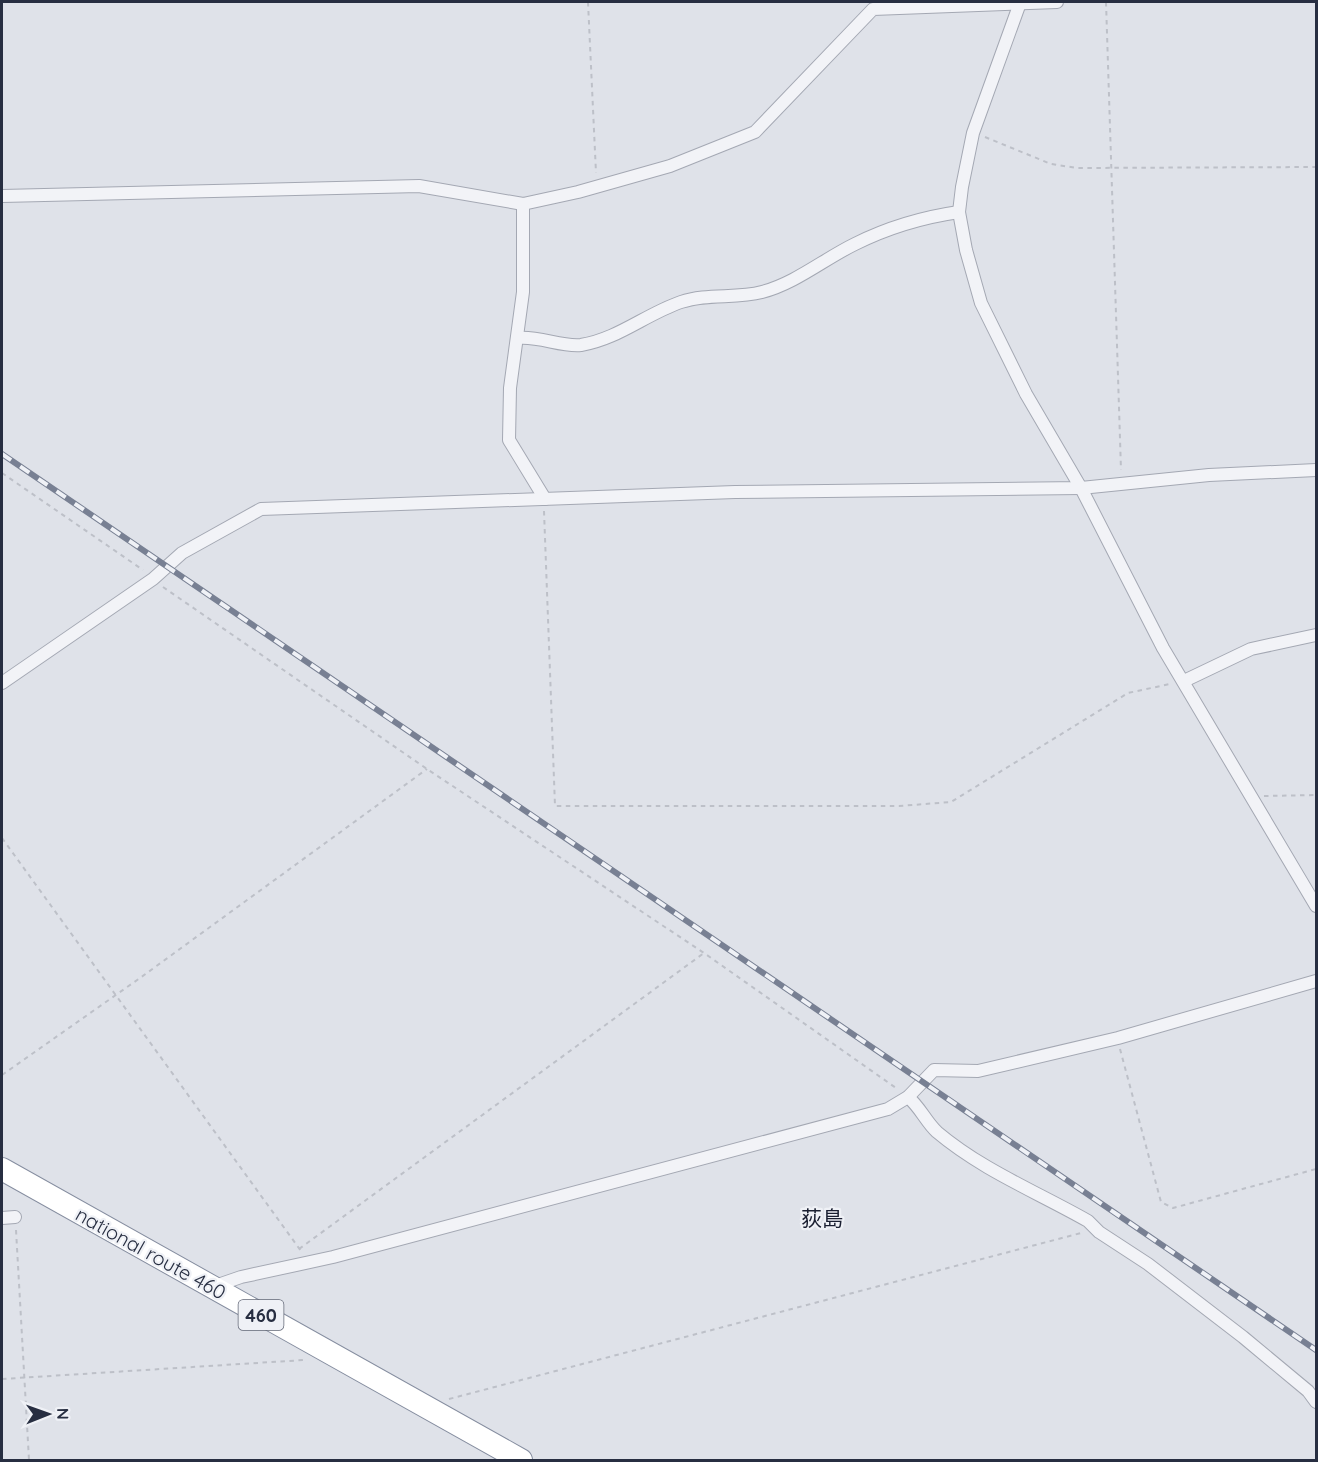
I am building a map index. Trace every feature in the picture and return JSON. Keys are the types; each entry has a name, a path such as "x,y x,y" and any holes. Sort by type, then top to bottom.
{"highway":[{"name":"national route 460","path":"2,1169 521,1461"}],"street":[{"path":"2,196 419,186 523,204 596,188 670,166 755,132 873,9 1058,2"},
{"path":"1020,3 973,133 959,213 966,250 981,303 1026,394 1081,488 1163,648 1317,906"},
{"path":"523,204 524,292 510,388 509,440 545,499"},
{"path":"518,338 531,337 578,345 606,340 681,302 704,297 761,292 786,283 855,243 930,216 959,213"},
{"path":"2,683 153,579 182,553 261,509 735,492 1081,488 1121,482 1317,470"},
{"path":"1184,681 1251,649 1317,635"},
{"path":"212,1287 241,1277 309,1263 888,1109 908,1097 934,1070 978,1071 1118,1038 1317,981"},
{"path":"908,1097 920,1107 935,1130 981,1163 1088,1221 1094,1228 1148,1263 1277,1364 1317,1402"},
{"path":"2,1218 15,1217"}],"path":[{"path":"588,2 596,188"},
{"path":"1106,2 1121,482"},
{"path":"973,133 1052,164 1110,169 1317,167"},
{"path":"2,473 427,769 704,953 908,1097"},
{"path":"545,499 555,806 899,806 951,802 1128,693 1184,681"},
{"path":"2,1075 427,769"},
{"path":"1252,797 1317,795"},
{"path":"2,838 309,1263"},
{"path":"299,1249 704,953"},
{"path":"1118,1038 1161,1202 1166,1207 1173,1208 1317,1169"},
{"path":"15,1217 29,1461"},
{"path":"431,1410 451,1397 1074,1236 1094,1228"},
{"path":"2,1379 338,1358"}],"railway":[{"path":"2,454 1316,1350"}],"district":[{"name":"荻島","path":"822,1218"}]}
